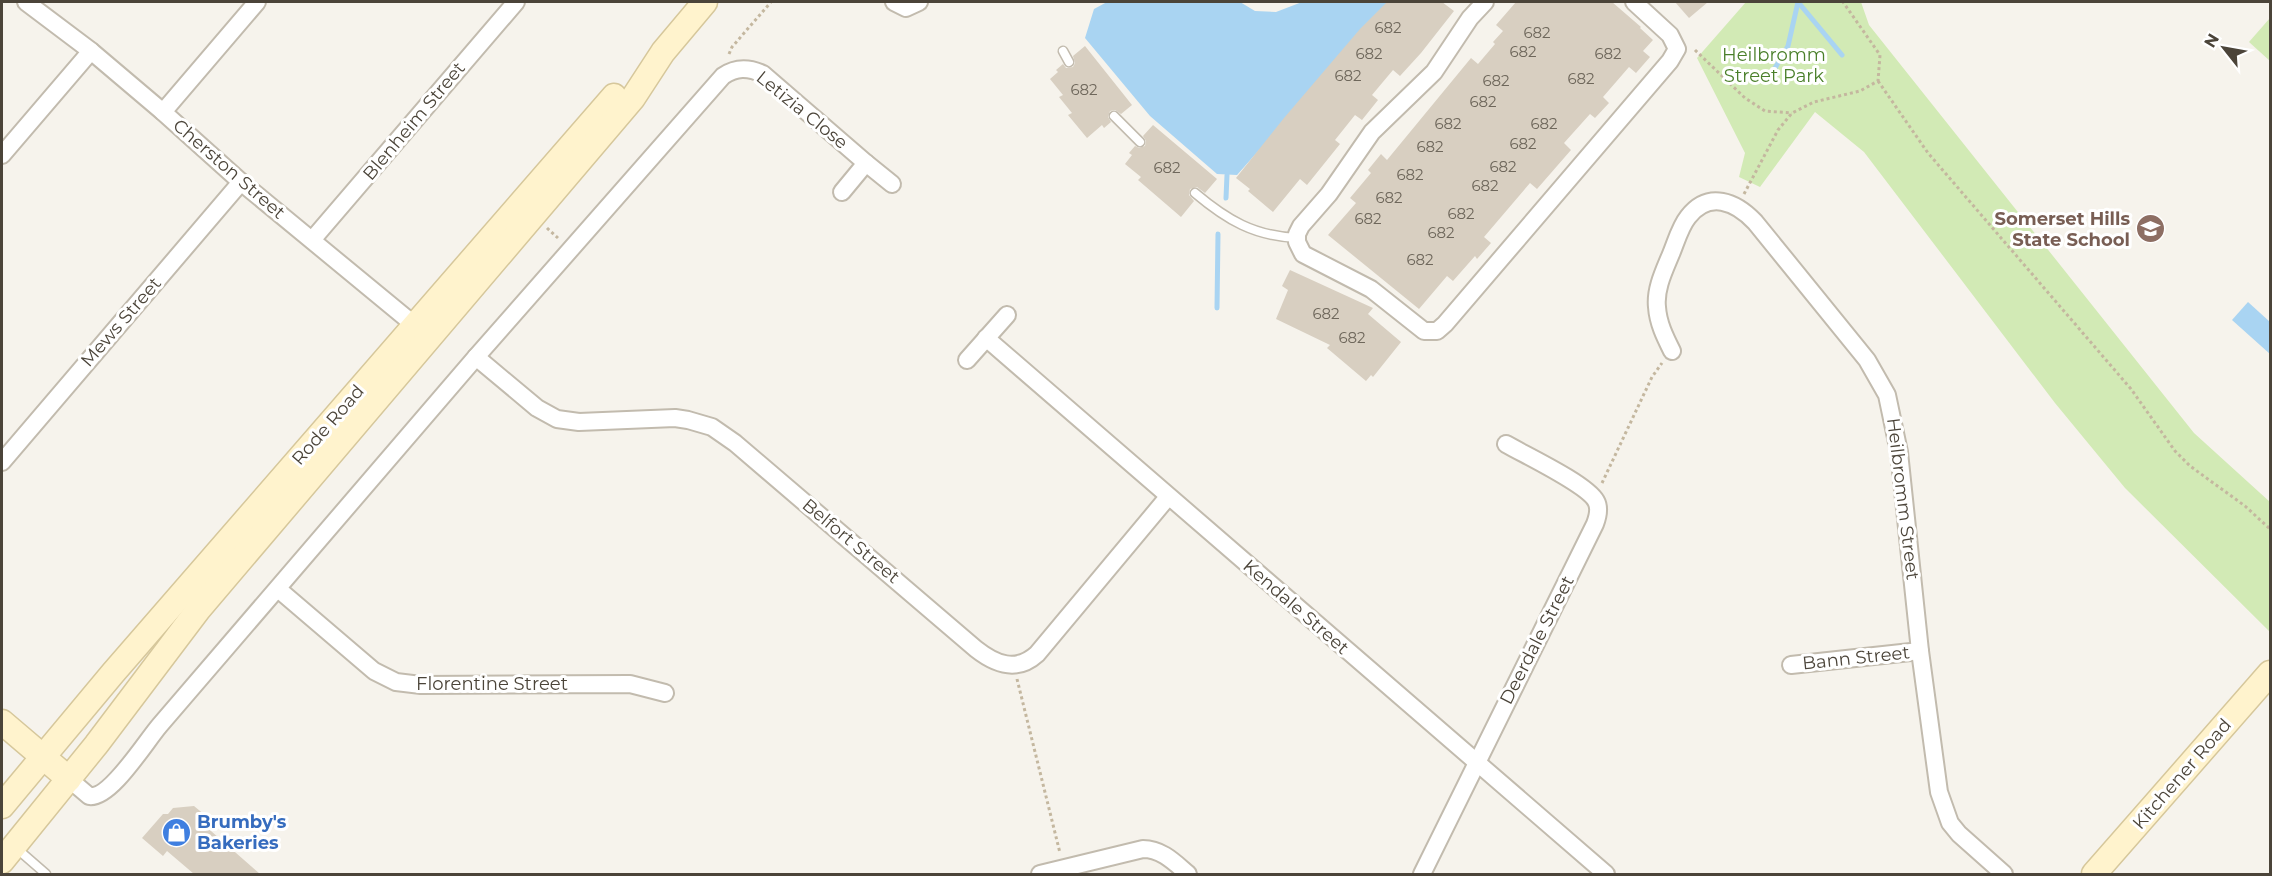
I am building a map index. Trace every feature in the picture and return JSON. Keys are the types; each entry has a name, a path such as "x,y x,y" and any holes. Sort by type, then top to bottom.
{"main road":[{"name":"Rode Road","path":"2,806 43,756 423,332 534,217 633,98 663,52 705,2"},
{"name":"Rode Road","path":"8,854 69,779 198,610 621,88 663,52"},
{"name":"Kitchener Road","path":"2094,874 2271,673"},
{"path":"2,722 69,779"}],"street":[{"name":"Cherston Street","path":"26,2 91,51 241,182 423,332"},
{"path":"163,112 256,2"},
{"name":"Blenheim Street","path":"312,240 516,2"},
{"path":"894,2 906,8 918,2"},
{"path":"1485,2 1470,18 1434,72 1367,137 1329,194 1298,230 1298,247 1307,257 1371,289 1420,329 1429,332 1441,328 1670,62 1677,49 1673,39 1634,2"},
{"path":"2,155 91,51"},
{"path":"69,779 90,797 103,792 120,776 154,731 476,357 732,66"},
{"name":"Letizia Close","path":"732,66 763,74 892,184"},
{"path":"842,192 866,163"},
{"name":"Mews Street","path":"2,462 241,182"},
{"path":"1672,351 1659,319 1656,306 1657,291 1683,226 1693,212 1710,202 1729,202 1737,206"},
{"name":"Heilbromm Street","path":"1737,206 1755,222 1867,360 1887,394 1899,452 1920,651 1936,774 1945,811 1959,834 2004,874"},
{"path":"966,360 1007,315"},
{"name":"Kendale Street","path":"986,338 1606,874"},
{"name":"Belfort Street","path":"476,357 537,408 557,419 579,422 675,418 699,421 712,427 735,443 976,649 991,660 1014,666"},
{"path":"1506,444 1577,485 1593,497"},
{"path":"1014,666 1028,662 1037,654 1168,496"},
{"name":"Deerdale Street","path":"1422,874 1595,524 1598,507 1593,497"},
{"name":"Florentine Street","path":"278,589 365,664 396,682 421,685 630,684 665,693"},
{"name":"Bann Street","path":"1791,665 1920,651"},
{"path":"1040,874 1136,850 1150,849 1170,859 1188,874"}],"lane":[{"path":"1063,51 1069,62"},
{"path":"1114,116 1140,142"},
{"path":"1195,193 1227,218 1259,233 1272,237 1297,238"},
{"path":"8,854 46,874"}],"path":[{"path":"732,66 729,55 732,47 771,2"},
{"path":"1843,2 1880,55 1878,81 1928,153 2130,389 2175,451 2190,466 2246,506 2271,529"},
{"path":"1702,58 1745,98 1765,111 1792,113"},
{"path":"1737,206 1778,130 1792,113 1814,102 1860,91 1878,81"},
{"path":"534,217 570,249"},
{"path":"1593,497 1652,377 1672,351"},
{"path":"1014,666 1064,868"}],"green space":[{"name":"Heilbromm Street Park","path":"1746,2 1861,2 1869,25 2194,433 2270,502 2270,632 2125,488 2055,403 1864,152 1815,112 1760,187 1739,177 1745,153 1697,58"},
{"path":"2270,18 2270,61 2249,42"}],"water":[{"path":"1107,2 1240,2 1255,11 1276,12 1302,2 1390,2 1237,175 1217,174 1150,116 1085,38 1094,9"},
{"path":"2248,302 2270,322 2270,354 2232,320"}],"building":[{"path":"1387,2 1442,2 1454,11 1400,76 1393,70 1372,95 1378,100 1362,120 1355,115 1335,140 1340,144 1307,185 1300,179 1273,212 1236,178 1360,29"},
{"path":"1516,2 1612,2 1653,40 1643,51 1650,57 1636,73 1629,67 1603,97 1609,103 1595,118 1590,114 1564,143 1571,150 1537,189 1530,183 1484,237 1491,243 1477,259 1475,256 1453,281 1447,276 1419,309 1328,235 1356,203 1350,198 1371,173 1368,170 1381,154 1387,160 1471,58 1478,64 1495,44 1493,42 1503,31 1496,25"},
{"path":"1675,2 1708,2 1689,18"},
{"path":"1085,46 1132,105 1121,114 1115,110 1110,111 1108,117 1111,122 1104,128 1102,125 1087,138 1068,115 1072,113 1059,97 1063,95 1050,79 1063,64 1066,68 1073,67 1075,63 1073,56"},
{"path":"1153,125 1217,179 1205,193 1197,187 1190,189 1189,195 1194,201 1181,217 1138,180 1141,177 1125,164 1132,155 1129,153 1135,146 1139,148 1145,146 1146,141 1143,136"},
{"path":"1290,270 1373,308 1368,314 1401,342 1373,377 1371,375 1366,381 1327,348 1330,345 1276,319 1288,290 1282,286"},
{"path":"194,806 217,825 211,831 260,874 194,874 167,851 163,856 142,838 163,814 168,814 173,808"}],"waterway":[{"path":"1798,2 1842,55"},
{"path":"1775,68 1788,46 1798,2"},
{"path":"1226,198 1227,175"},
{"path":"1217,308 1218,234"}],"place":[{"name":"Somerset Hills State School","path":"2151,229"},
{"name":"Brumby's Bakeries","path":"176,832"}]}
